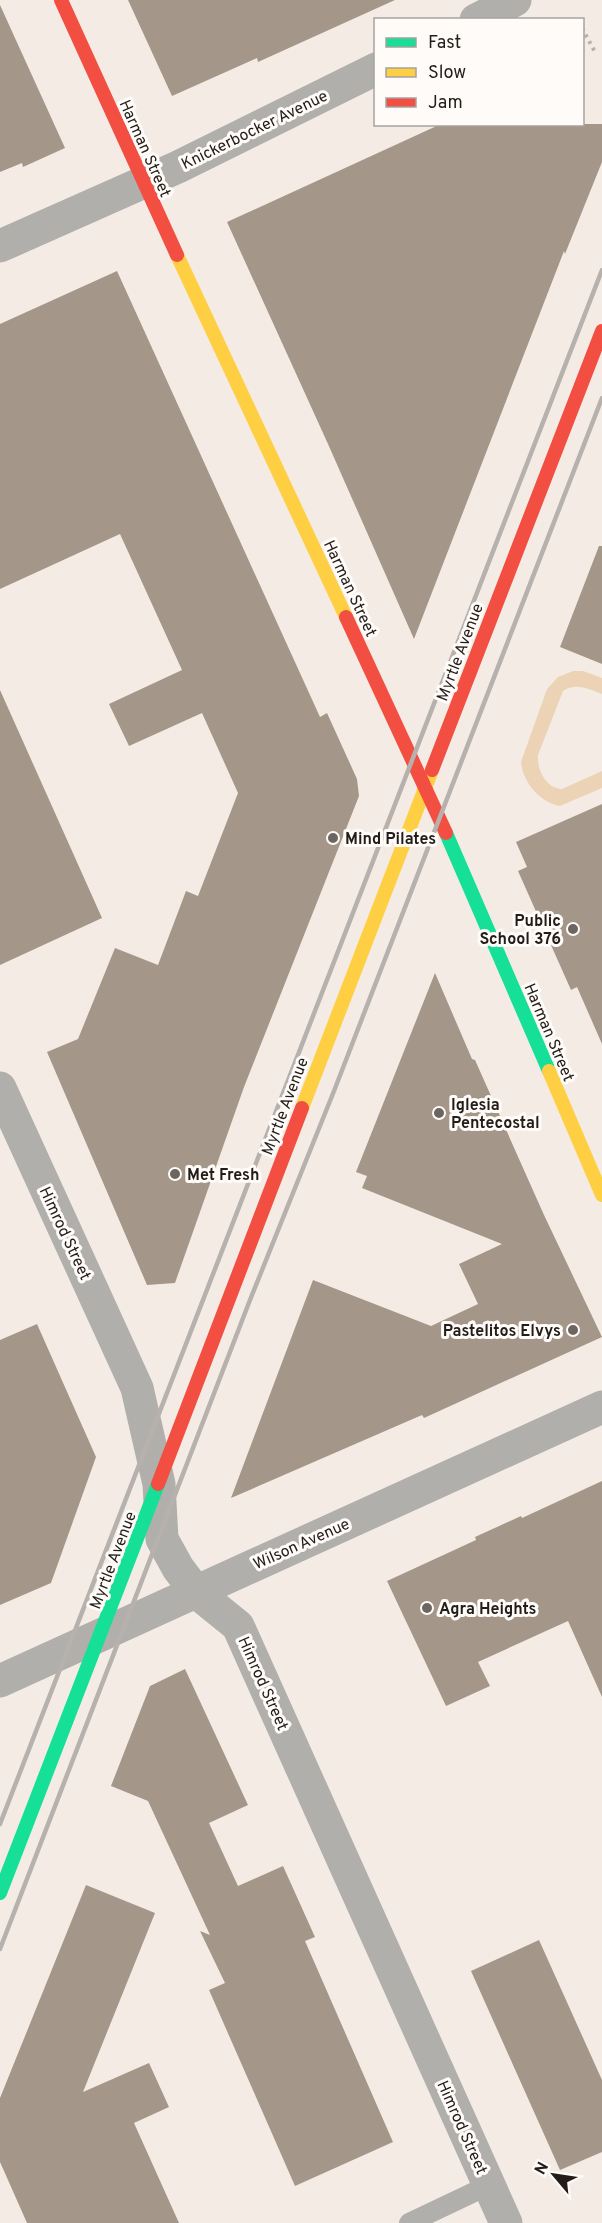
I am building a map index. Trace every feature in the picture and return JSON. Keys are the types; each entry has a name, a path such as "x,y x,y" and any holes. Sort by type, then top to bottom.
{"main road":[{"name":"Harman Street","path":"61,0 143,182 425,785 602,1195"},
{"name":"Myrtle Avenue","path":"0,1893 159,1484 425,785 602,332"}],"street":[{"path":"480,18 515,0"},
{"name":"Knickerbocker Avenue","path":"0,246 143,182 374,69"},
{"name":"Himrod Street","path":"0,1088 137,1388 159,1484 162,1539 178,1568 196,1592 238,1626 506,2223"},
{"name":"Wilson Avenue","path":"0,1681 602,1407"}],"lane":[{"path":"409,2223 489,2185"}],"path":[{"path":"584,32 595,52"}],"shaded area":[{"path":"573,671 583,671 602,678 602,694 578,687 563,691 538,755 539,766 543,777 551,785 562,789 602,771 602,788 560,806 545,800 533,790 525,777 521,762 547,689 558,677"}],"building":[{"path":"128,0 395,0 258,62 257,58 172,96"},
{"path":"0,5 65,148 23,167 22,163 0,172"},
{"path":"602,124 602,162 565,254 564,251 414,639 328,444 227,222 437,126"},
{"path":"117,271 320,717 327,713 357,779 359,796 244,1087 175,1283 147,1285 47,1052 78,1039 115,948 158,965 186,891 198,896 238,793 202,713 129,746 109,704 182,670 120,534 0,589 0,324"},
{"path":"599,546 602,546 602,664 560,647"},
{"path":"0,690 102,918 0,965"},
{"name":"Public School 376","path":"602,804 602,1044 577,987 571,990 518,871 527,867 516,842"},
{"path":"435,973 472,1059 475,1060 544,1215 602,1337 424,1418 422,1415 231,1498 313,1280 431,1326 478,1304 459,1264 502,1244 362,1188 367,1176 356,1172"},
{"path":"37,1324 96,1457 51,1583 0,1605 0,1340"},
{"path":"602,1481 602,1697 568,1621 478,1662 490,1686 446,1706 387,1581 476,1540 475,1537"},
{"path":"185,1669 248,1805 209,1823 238,1886 283,1866 315,1937 305,1941 393,2142 295,2186 209,1990 225,1983 200,1931 210,1935 148,1801 111,1786 150,1686"},
{"path":"86,1885 155,1913 83,2092 149,2063 169,2107 134,2123 179,2223 27,2223 0,2162 0,2098"},
{"path":"539,1940 602,2080 602,2152 560,2170 471,1971"}],"railway":[{"path":"0,1824 602,270"},
{"path":"0,1949 602,398"}],"traffic: fast":[{"path":"446,833 549,1071"},
{"path":"0,1893 158,1484"}],"traffic: slow":[{"path":"177,255 346,617"},
{"path":"302,1108 432,770"},
{"path":"549,1071 602,1195"}],"traffic: jam":[{"path":"61,0 177,255"},
{"path":"432,770 602,331"},
{"path":"346,617 446,833"},
{"path":"158,1484 302,1108"}],"place":[{"name":"Mind Pilates","path":"333,838"},
{"name":"Public School 376","path":"573,929"},
{"name":"Iglesia Pentecostal","path":"439,1113"},
{"name":"Met Fresh","path":"175,1174"},
{"name":"Pastelitos Elvys","path":"573,1330"},
{"name":"Agra Heights","path":"427,1608"}]}
